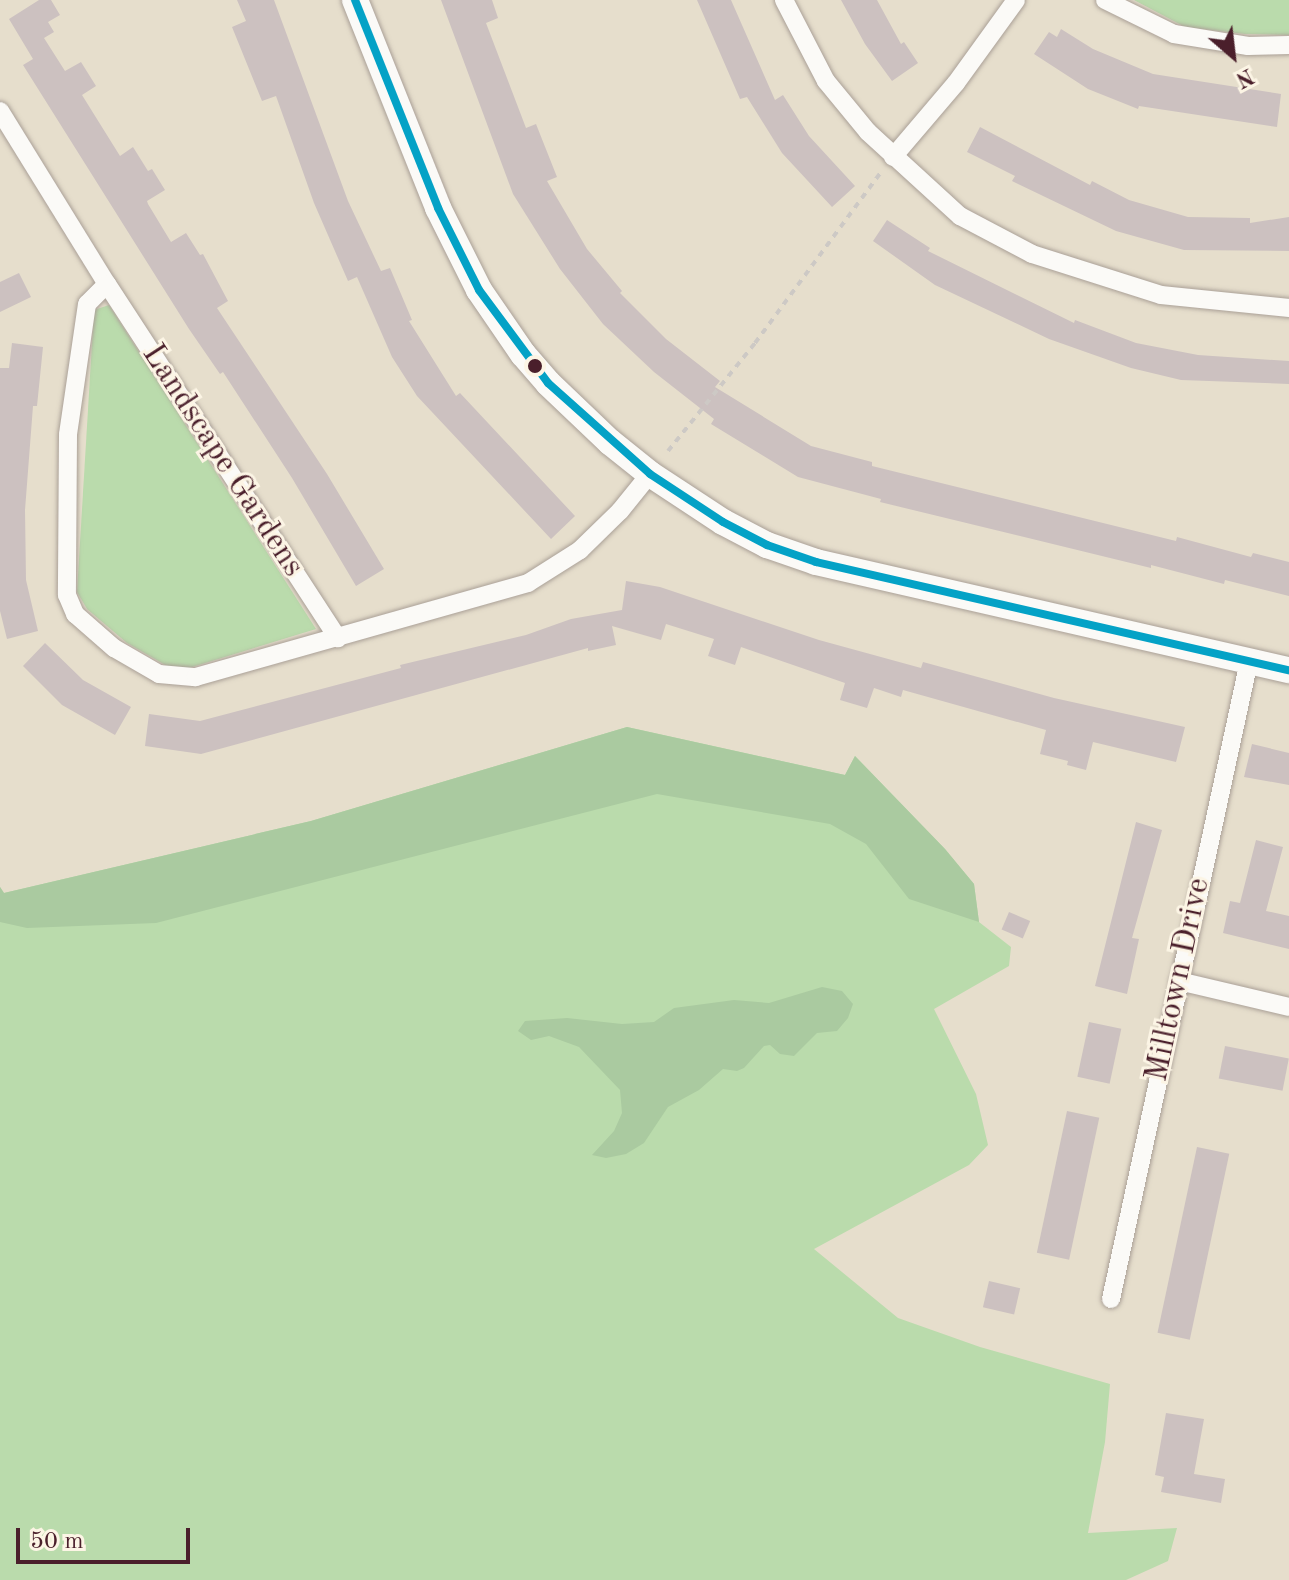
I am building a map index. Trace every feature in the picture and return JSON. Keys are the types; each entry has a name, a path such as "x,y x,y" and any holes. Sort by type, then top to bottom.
{"main road":[{"path":"355,0 438,208 479,290 523,354 548,383 583,418 650,474 723,522 767,545 816,562 1289,670"}],"street":[{"path":"784,0 826,81 889,163 960,216 1032,254 1161,295 1289,308"},
{"path":"889,163 956,83 1016,0"},
{"path":"1105,0 1174,34 1248,46 1289,45"},
{"name":"Landscape Gardens","path":"0,111 107,284 338,638"},
{"path":"107,284 87,304 68,435 67,595 75,614 114,648 159,674 196,677 528,583 580,550 620,511 650,474"},
{"name":"Milltown Drive","path":"1111,1299 1249,661"},
{"path":"1179,981 1289,1007"}],"path":[{"path":"668,451 755,343 889,163"}],"green space":[{"path":"1134,0 1289,0 1289,35 1185,27"},
{"path":"109,305 316,629 189,668 167,666 127,643 87,609 77,592 94,310"},
{"path":"627,727 845,775 855,756 945,849 974,884 979,922 1011,947 1009,966 934,1009 976,1094 988,1145 969,1165 814,1249 898,1318 980,1347 1110,1384 1105,1442 1088,1533 1177,1528 1168,1561 1126,1580 0,1580 0,887 4,893 311,821"},
{"path":"627,727 845,775 855,756 945,849 974,884 979,922 909,899 866,844 830,824 657,794 156,923 27,928 0,922 0,887 4,893 311,821"},
{"path":"822,987 842,991 853,1004 848,1018 837,1031 817,1033 794,1056 780,1054 770,1045 764,1046 744,1068 737,1071 723,1069 699,1090 668,1107 644,1143 626,1154 606,1158 592,1155 614,1131 622,1113 620,1090 579,1047 549,1036 531,1040 518,1031 525,1021 567,1018 622,1024 654,1022 674,1008 734,1000 769,1003"}],"building":[{"path":"39,0 51,0 60,15 48,22 54,32 44,38 65,71 81,62 96,86 82,95 120,156 133,147 148,171 152,169 165,190 147,201 148,204 171,242 186,233 200,255 203,254 228,301 217,308 327,474 384,569 356,586 292,478 223,372 220,374 189,329 23,65 33,59 9,19"},
{"path":"237,0 274,0 348,201 381,271 390,268 412,320 409,321 456,396 460,393 575,516 551,539 417,396 392,357 357,277 348,281 314,203 276,96 262,101 232,27 246,21"},
{"path":"441,0 492,0 498,18 486,23 526,128 536,124 557,177 547,181 587,249 622,291 620,293 666,339 720,381 715,387 811,446 872,462 872,466 1176,541 1177,537 1251,557 1253,553 1289,562 1289,596 1225,580 1224,584 1151,565 1151,568 880,502 881,499 798,477 711,424 714,419 654,372 603,324 560,269 513,194"},
{"path":"697,0 731,0 775,100 783,95 809,136 855,186 832,207 782,153 747,97 740,99"},
{"path":"841,0 877,0 901,44 904,42 918,63 892,81 865,44"},
{"path":"1061,29 1093,49 1153,74 1281,94 1277,127 1139,106 1138,109 1088,89 1034,54 1049,32 1057,37"},
{"path":"980,127 1090,185 1092,181 1129,200 1188,217 1250,218 1250,223 1289,217 1289,251 1184,250 1116,231 1012,181 1015,176 967,152"},
{"path":"887,220 930,248 928,251 1074,323 1075,320 1136,343 1198,355 1289,361 1289,384 1181,380 1131,368 1049,339 935,285 873,241"},
{"path":"19,273 31,297 0,312 0,282"},
{"path":"12,343 43,347 37,406 33,406 25,510 26,580 38,631 7,639 0,611 0,368 9,368"},
{"path":"626,581 660,587 819,640 921,668 923,662 1054,698 1185,727 1176,762 1093,742 1086,770 1067,765 1068,761 1040,754 1046,730 903,690 901,697 874,688 867,708 840,700 845,683 741,647 735,665 708,656 714,639 666,624 661,640 612,626 616,645 588,651 588,648 201,754 145,746 149,714 200,721 401,668 400,665 526,635 571,619 622,610"},
{"path":"45,643 83,680 131,707 115,735 62,705 23,666"},
{"path":"1252,744 1289,753 1289,785 1244,777"},
{"path":"1136,822 1162,830 1132,938 1139,939 1127,994 1095,986"},
{"path":"1256,840 1283,847 1266,911 1289,916 1289,949 1223,933 1230,901 1240,903"},
{"path":"1009,912 1030,921 1023,938 1002,929"},
{"path":"1089,1022 1121,1029 1110,1084 1077,1077"},
{"path":"1225,1046 1289,1058 1283,1091 1219,1078"},
{"path":"1067,1111 1099,1118 1069,1260 1037,1253"},
{"path":"1197,1147 1229,1154 1190,1340 1157,1333"},
{"path":"989,1281 1020,1288 1014,1315 983,1307"},
{"path":"1166,1413 1204,1419 1194,1474 1225,1479 1221,1503 1161,1492 1164,1477 1155,1475"}],"transit line":[{"path":"355,0 438,208 479,290 548,383 650,474 723,522 767,545 816,562 1289,670"}]}
